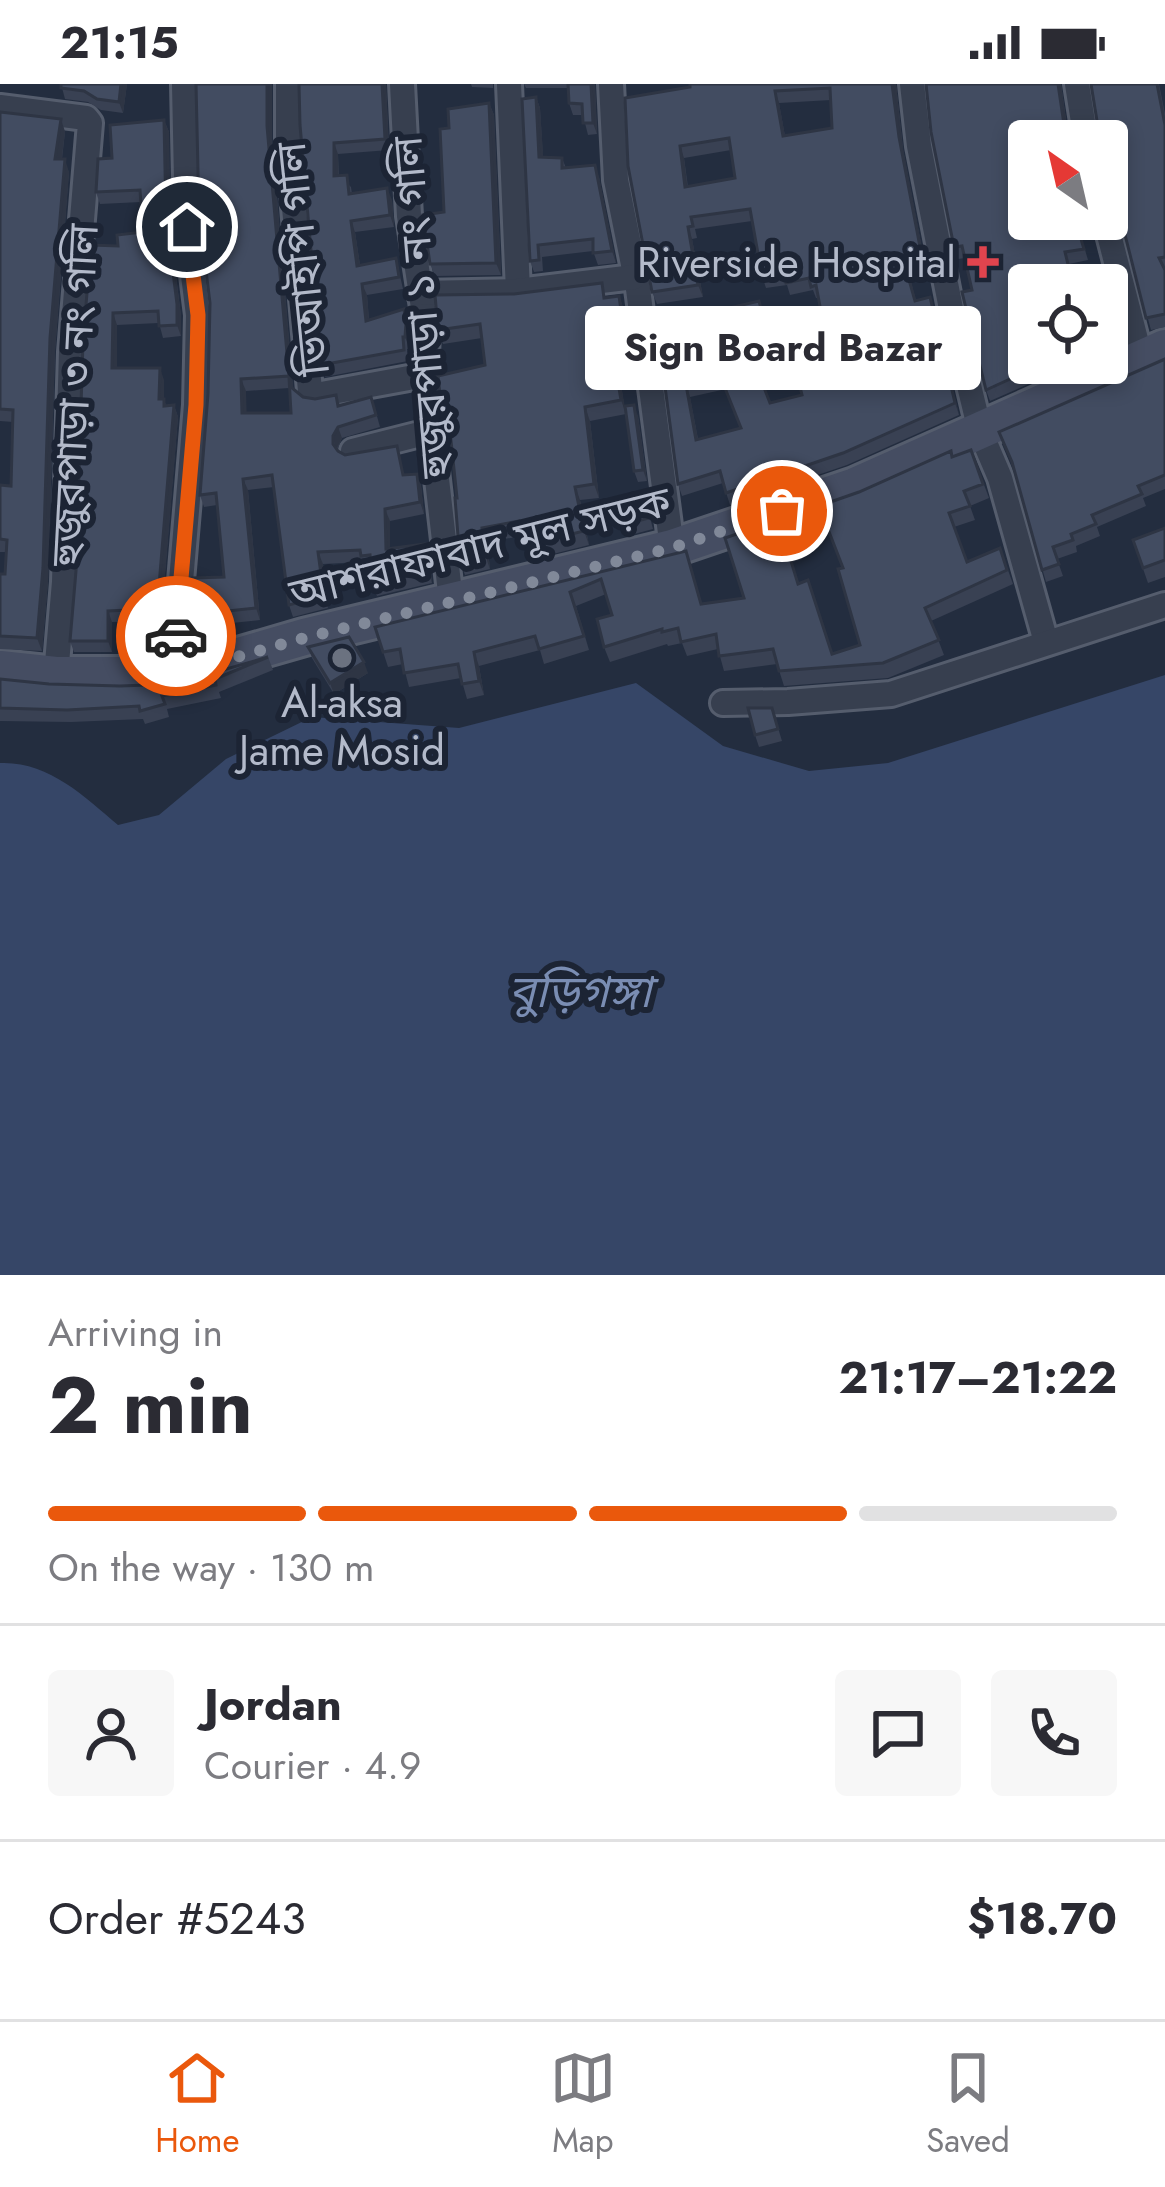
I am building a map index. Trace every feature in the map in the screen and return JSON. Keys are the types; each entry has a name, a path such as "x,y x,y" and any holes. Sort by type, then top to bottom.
{"street":[{"path":"173,675 196,405 198,315 187,227 184,84"},
{"name":"ভিআইপি গলি","path":"288,84 288,138 310,391 316,395 424,375"},
{"name":"হুজুরপাড়া ১ নং গলি","path":"402,84 409,216 427,334 424,375 451,601"},
{"path":"509,84 518,291"},
{"path":"611,84 616,180 638,289 672,548"},
{"path":"912,84 919,146 953,319 980,431 1000,478 1046,642"},
{"path":"1077,84 1083,120"},
{"name":"হুজুরপাড়া ৩ নং গলি","path":"0,107 86,118 90,123 71,352 64,582 56,675"},
{"path":"1112,240 1153,354"},
{"path":"419,293 518,291 634,277"},
{"name":"আশরাফাবাদ মূল সড়ক","path":"0,669 56,675 173,675 672,548 856,486 1153,354"},
{"path":"353,451 431,431"},
{"path":"723,703 891,694 1165,605"}],"water":[{"name":"বুড়িগঙ্গা","path":"1165,675 1165,1275 0,1275 0,763 49,774 118,825 159,815 226,759 312,717 459,728 636,683 723,746 809,771 888,763"}],"building":[{"path":"61,84 121,84 119,102 61,88"},
{"path":"196,84 267,84 289,376 241,379 242,413 291,413 289,377 292,388 303,397 336,395 338,406 371,397 376,415 338,427 333,444 345,455 397,446 403,475 417,474 420,502 385,509 386,549 425,544 428,571 372,584 370,555 361,556 360,550 318,552 324,596 289,605 272,475 243,479 256,608 199,614 200,631 188,634 192,578 224,577 216,493 200,495 210,303 199,214"},
{"path":"299,84 382,84 385,139 334,143 334,176 347,175 349,194 387,188 390,215 351,221 357,266 396,258 399,277 362,284 366,321 404,309 404,350 321,365"},
{"path":"568,84 591,84 593,123 583,123 582,104 569,103"},
{"path":"892,84 921,252 902,255 915,301 930,297 955,403 843,453 726,493 720,471 678,484 657,327 704,315 712,360 744,350 733,307 759,301 770,344 782,339 788,356 756,367 770,403 802,395 784,341 824,328 816,285 811,287 809,278 786,283 784,273 762,276 750,209 691,217 693,226 688,227 698,285 652,292 628,166 625,98 690,87","holes":["830,88 832,128 783,136 775,91","729,138 735,178 685,187 680,146","721,378 741,428 696,440 686,385"]},
{"path":"926,84 1058,84 1063,120 1008,120 1008,240 1081,240 1084,249 1065,252 1068,264 1008,264 1008,380 986,390 962,292 972,290 962,246 954,247"},
{"path":"1091,84 1157,84 1165,125 1165,257 1159,258 1165,270 1165,314 1146,318 1126,240 1128,120 1097,120"},
{"path":"536,97 539,157 562,158 562,168 595,165 612,251 593,253 593,239 538,245 539,260 530,261 522,99"},
{"path":"489,103 496,263 430,264 423,215 444,212 440,129 449,128 448,109"},
{"path":"0,112 61,119 55,159 65,159 50,338 37,638 0,636 0,574 5,574 7,540 0,539 0,485 11,486 13,410 0,409"},
{"path":"164,120 166,216 177,325 159,326 158,311 113,313 112,368 160,368 159,399 164,399 164,406 174,405 155,634 150,634 149,609 108,611 108,641 70,641 91,245 118,246 117,235 143,232 140,190 96,192 98,159 112,158 110,125"},
{"path":"602,283 604,298 619,296 625,338 611,341 621,400 585,407 594,484 575,487 584,531 524,546 519,521 482,528 485,555 460,561 448,412 442,412 438,376 485,365 480,324 438,330 435,295 514,294"},
{"path":"1165,359 1165,475 1138,486 1142,494 1092,515 1096,524 1053,547 1059,564 1042,570 999,432 1108,384 1128,384 1128,375"},
{"path":"634,405 643,470 634,471 625,406"},
{"path":"971,450 983,484 964,491 970,506 949,513 967,562 1000,548 1007,570 925,608 939,640 883,663 779,671 773,649 719,656 716,634 681,642 678,628 604,647 597,619 612,615 601,579 570,592 584,636 539,649 535,636 474,652 479,681 462,684 458,664 404,673 400,649 383,652 375,627 686,551 701,604 744,598 725,538 787,517 796,545 787,548 798,584 808,580 832,654 860,645 838,569 843,568 819,506 951,451 952,457"},
{"path":"648,510 649,518 623,525 621,517"},
{"path":"1165,528 1165,560 1143,568 1133,540"},
{"path":"349,637 364,662 330,683 308,647"},
{"path":"268,657 215,679 216,685 162,696 165,704 140,711 139,706 0,708 0,679 174,684"},
{"path":"748,708 772,708 778,729 755,735"}],"way so far":[{"path":"176,636 173,675 672,548 782,511"}],"place":[{"name":"Riverside Hospital","path":"983,262"},
{"name":"Sign Board Bazar","path":"782,511"},
{"name":"Al-aksa Jame Mosid","path":"342,658"}],"route":[{"path":"176,636 196,405 198,315 187,227"}]}
